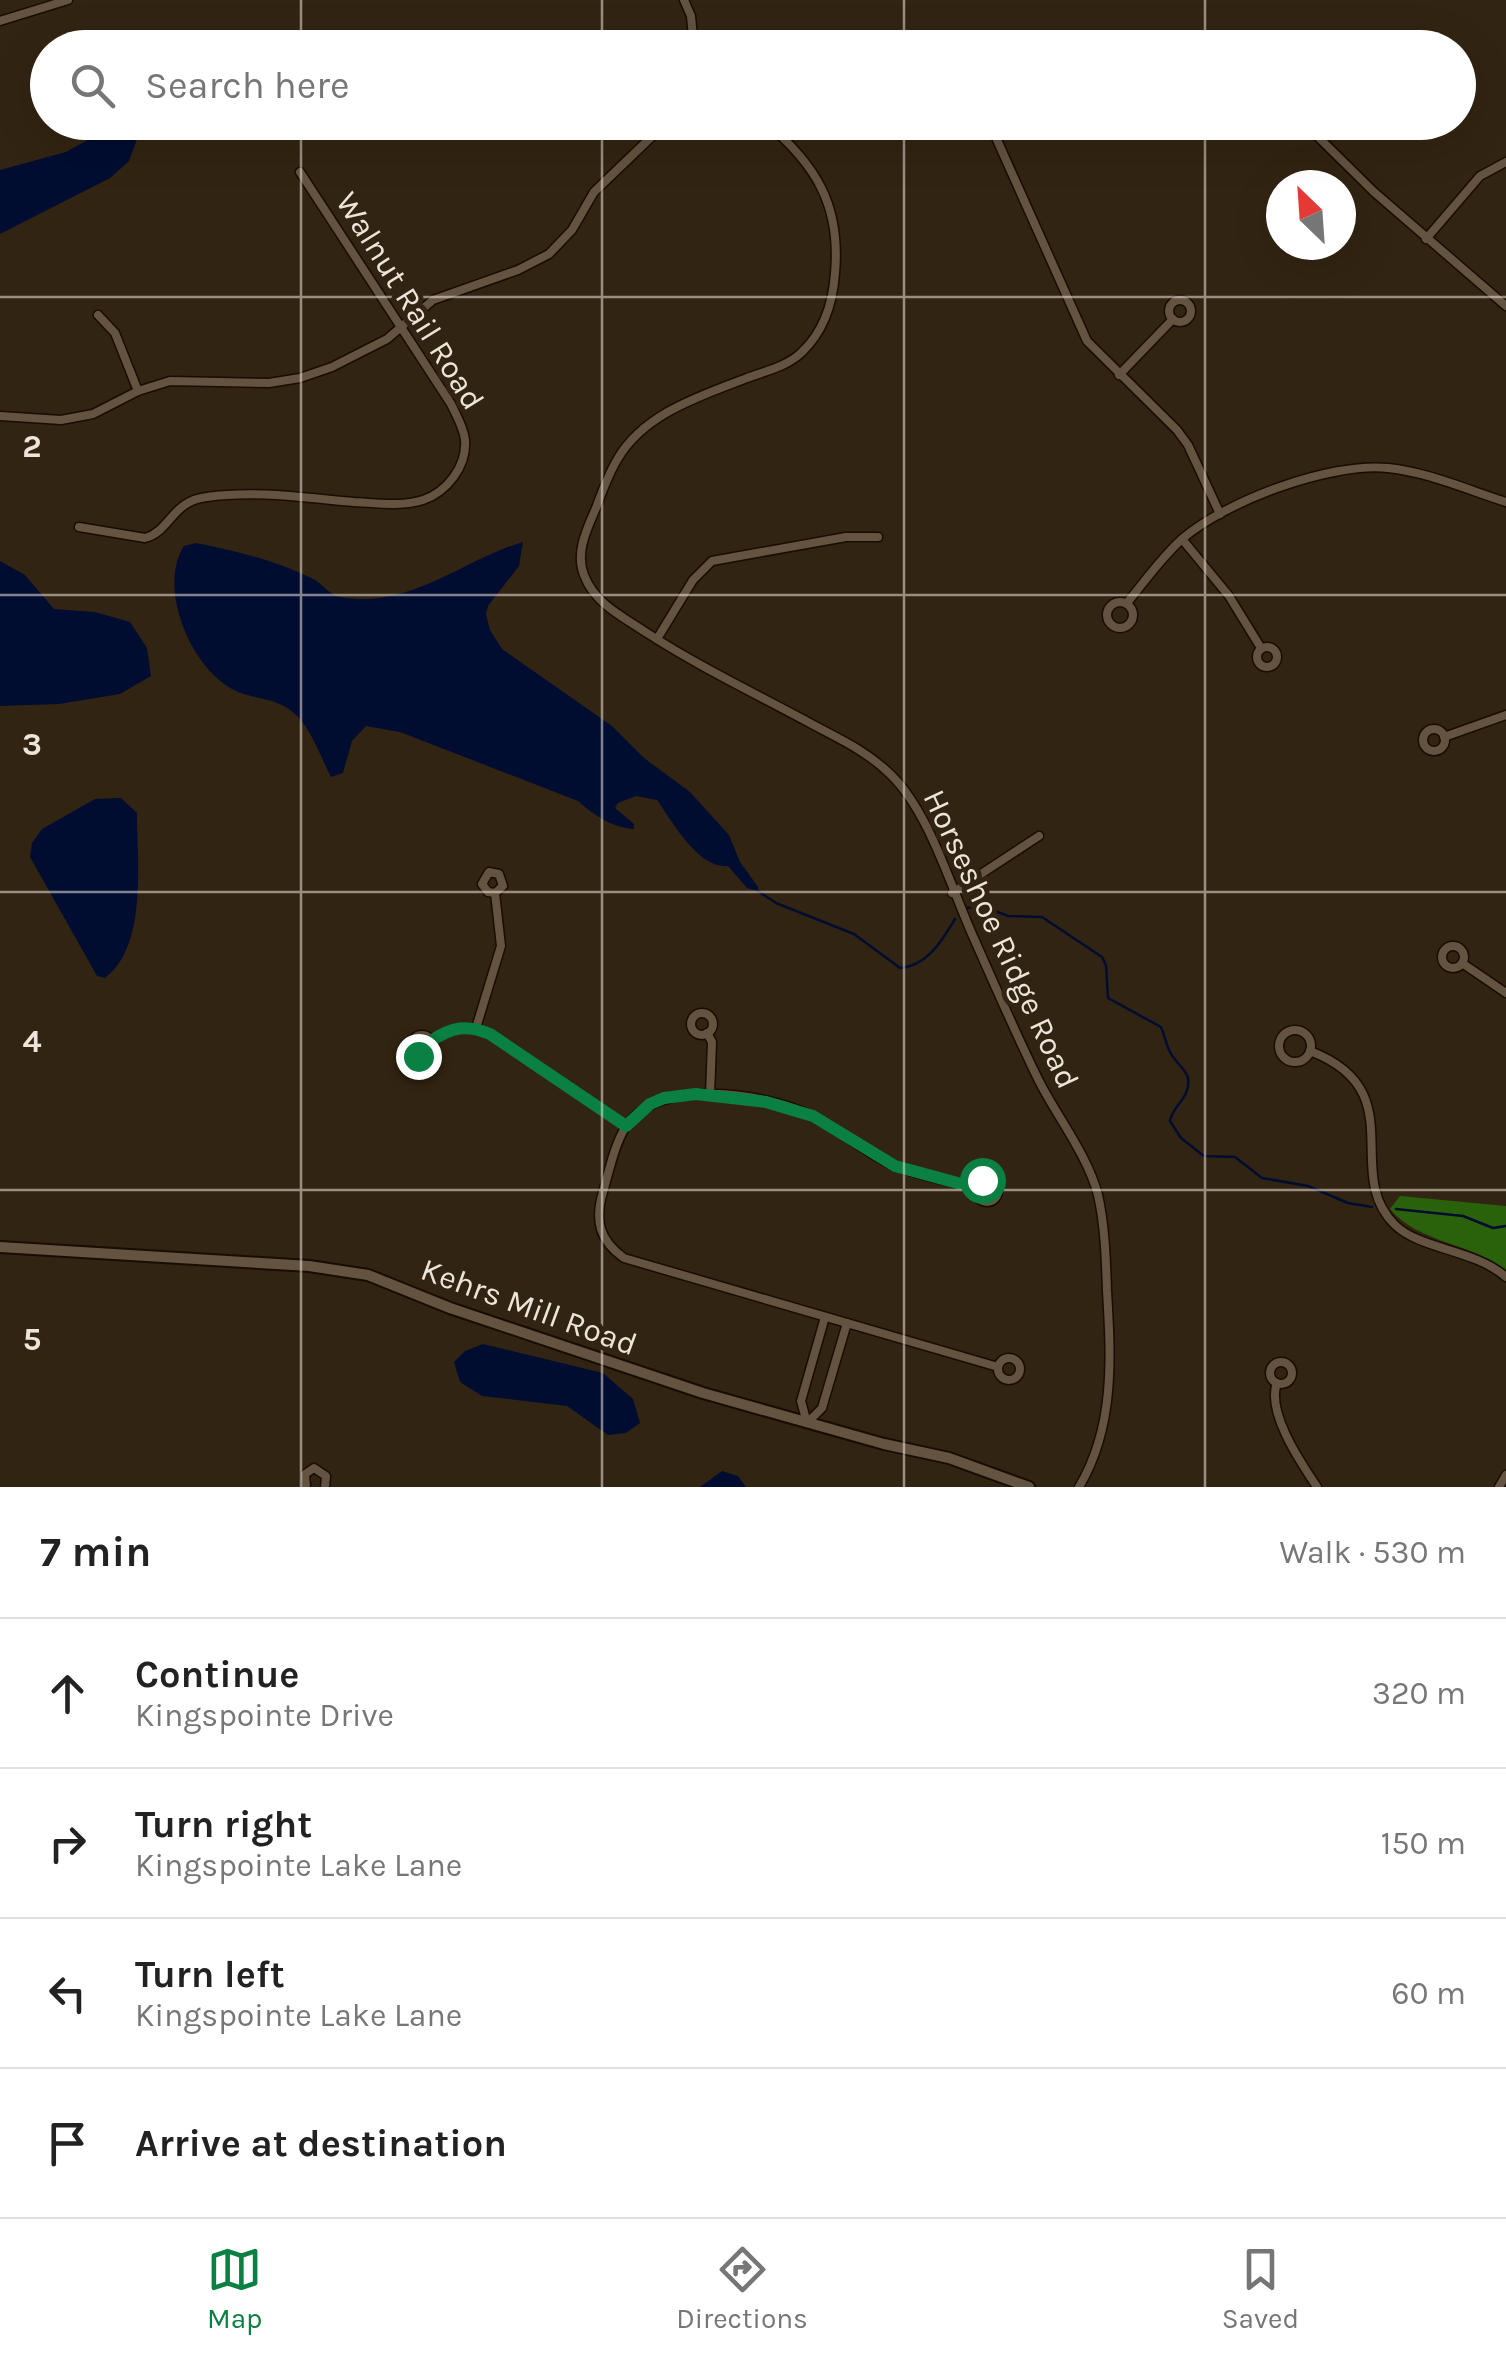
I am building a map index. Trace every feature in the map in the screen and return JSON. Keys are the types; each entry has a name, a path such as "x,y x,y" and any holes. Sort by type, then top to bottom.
{"main road":[{"name":"Kehrs Mill Road","path":"0,1246 309,1266 368,1274 580,1354 807,1424 949,1458 1029,1487"}],"street":[{"path":"0,21 68,0"},
{"path":"684,0 692,30"},
{"path":"0,416 61,420 93,414 138,391 170,382 235,384 300,378 346,360 400,328 432,300 518,270 549,254 572,230 594,192 648,140"},
{"name":"Horseshoe Ridge Road","path":"786,140 800,152 833,216 837,250 833,296 824,322 799,355 705,394 635,434 616,462 585,534 581,565 592,592 602,604 657,639 850,742 890,773 925,824 952,893 1038,1079 1098,1196 1106,1251 1110,1384 1100,1441 1079,1487"},
{"path":"996,140 1087,340 1177,430 1220,514"},
{"path":"1322,140 1426,239 1506,306"},
{"path":"1426,239 1480,176 1506,162"},
{"name":"Walnut Rail Road","path":"79,527 145,538 155,535 178,508 200,498 221,495 396,504 423,500 450,482 459,467 465,441 451,404 300,172"},
{"path":"98,315 115,333 138,391"},
{"path":"1119,375 1173,319"},
{"path":"1128,603 1182,539 1220,514 1317,476 1371,468 1399,469 1506,502"},
{"path":"657,639 693,580 712,561 789,550 846,536 878,537"},
{"path":"1182,539 1228,596 1261,648"},
{"path":"1444,738 1506,715"},
{"path":"952,893 1039,836"},
{"path":"476,1028 501,946 495,893"},
{"path":"1462,964 1506,992"},
{"path":"431,1041 454,1028 476,1028 490,1034 626,1126"},
{"path":"1299,1031 1310,1041 1310,1051 1304,1058 1291,1061 1283,1056 1280,1043 1289,1032 1299,1031"},
{"path":"707,1034 712,1042 710,1096"},
{"path":"1310,1051 1345,1069 1364,1095 1372,1122 1376,1184 1384,1208 1396,1225 1420,1239 1480,1259 1506,1277"},
{"path":"976,1188 895,1166 813,1116 788,1107 735,1096 664,1098 650,1104 626,1126 598,1207 598,1223 610,1248 638,1263 998,1367"},
{"path":"807,1424 801,1401 825,1316"},
{"path":"807,1424 822,1408 847,1323"},
{"path":"1276,1383 1273,1392 1288,1438 1317,1487"},
{"path":"306,1487 305,1474 314,1468 324,1472 325,1487"},
{"path":"1499,1487 1506,1475"}],"green space":[{"path":"1400,1196 1506,1206 1506,1271 1402,1221 1390,1209"}],"water":[{"path":"88,140 137,140 129,161 110,178 0,234 0,170 66,152"},
{"path":"523,542 519,566 486,614 490,630 502,649 612,726 644,758 690,792 729,835 758,891 747,888 728,866 717,865 696,852 657,800 636,796 618,803 615,808 634,824 634,829 619,826 578,801 400,732 366,726 352,741 343,773 331,777 297,716 282,705 232,689 203,663 182,625 177,604 177,563 184,546 196,543 286,567 315,580 336,596 365,599 412,590"},
{"path":"0,561 25,575 54,609 95,612 130,622 147,648 151,676 120,694 59,704 0,706"},
{"path":"121,798 137,813 137,901 128,945 119,964 105,978 97,976 30,857 32,843 42,829 95,799"},
{"path":"483,1344 603,1373 633,1399 640,1423 626,1433 608,1435 567,1406 482,1396 460,1382 454,1362 465,1351"},
{"path":"722,1471 738,1476 746,1487 700,1487"}],"waterway":[{"path":"758,891 776,903 854,934 900,968 926,957 955,919"},
{"path":"967,908 980,905 1008,916 1042,917 1102,957 1108,998 1161,1027 1172,1056 1187,1074 1186,1093 1170,1121 1181,1138 1204,1156 1235,1157 1262,1178 1308,1186 1348,1203 1372,1207"},
{"path":"1396,1209 1463,1216 1493,1228 1506,1226"}],"route":[{"path":"418,1056 430,1053 431,1041 444,1032 466,1026 476,1028 626,1126 650,1104 664,1098 696,1094 735,1096 813,1116 878,1158 912,1172 976,1188 982,1180"}]}
